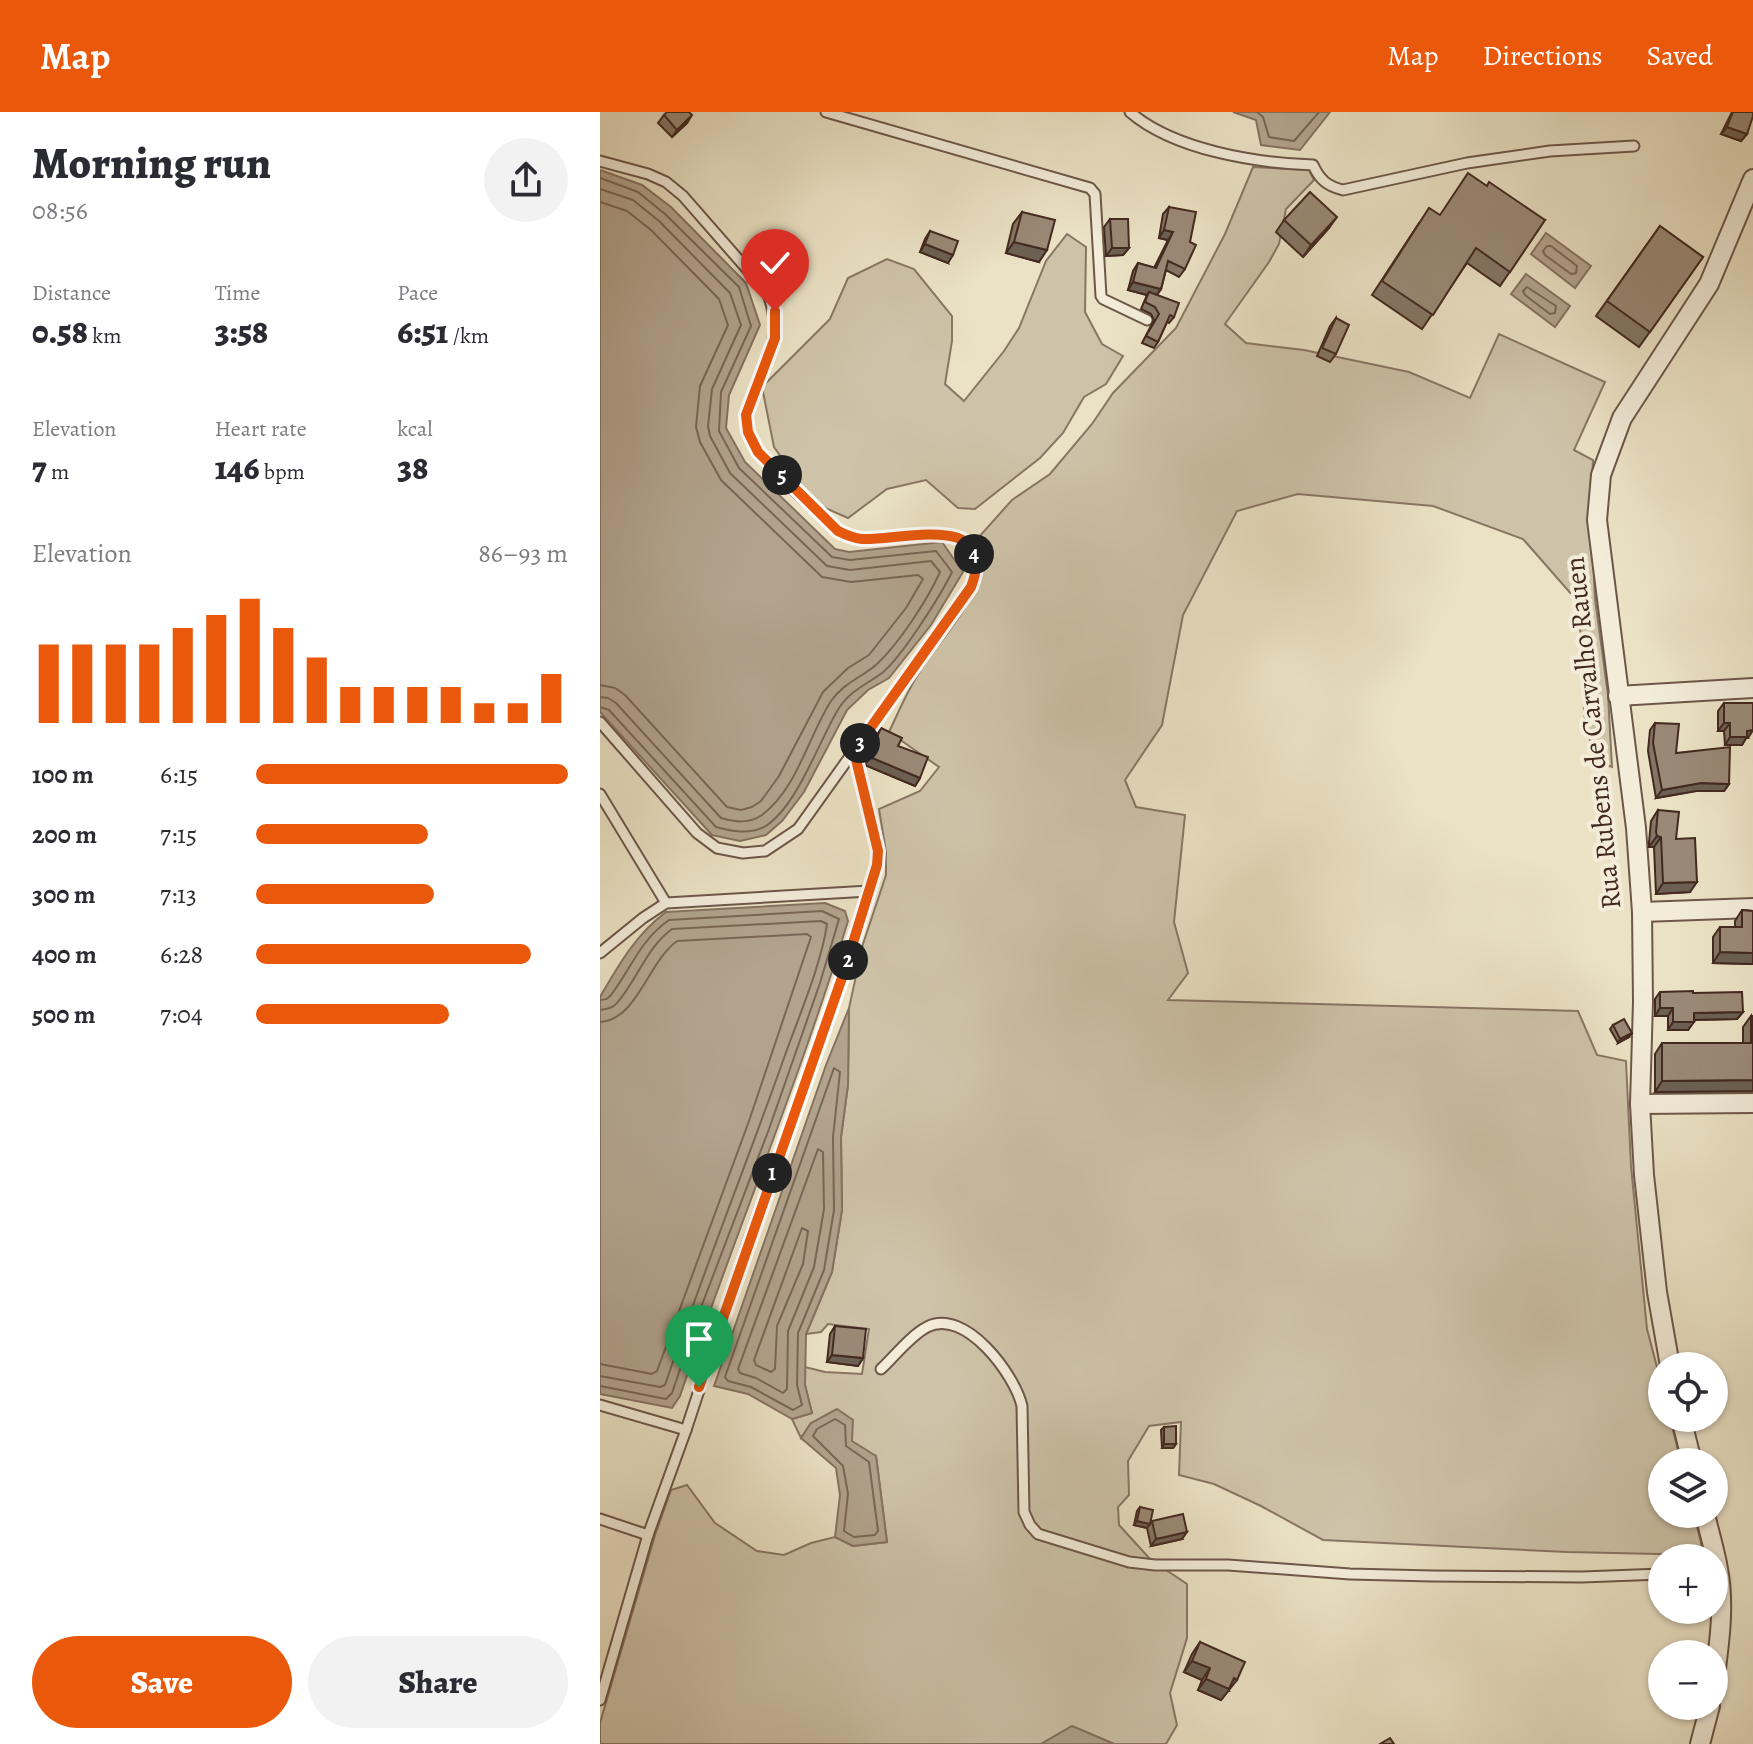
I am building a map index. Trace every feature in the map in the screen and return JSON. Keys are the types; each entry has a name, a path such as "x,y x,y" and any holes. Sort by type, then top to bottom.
{"street":[{"name":"Rua Rubens de Carvalho Rauen","path":"1668,1352 1657,1292 1644,1175 1640,1104 1642,912 1631,771 1618,696 1597,520 1601,475 1622,418 1709,284 1753,179"},
{"path":"1618,696 1753,688"},
{"path":"1642,912 1753,908"},
{"path":"1640,1104 1753,1103"},
{"path":"1700,1744 1706,1720"}],"lane":[{"path":"826,112 1090,188 1095,194 1101,296 1147,320"},
{"path":"1130,112 1144,124 1171,137 1245,160 1313,165 1319,178 1329,186 1343,190 1481,161 1550,151 1634,146"},
{"path":"600,161 666,182 683,196 767,292 775,311 775,338 746,415 748,432 758,452 838,531 853,538 956,536 969,544 976,558 976,573 971,587 798,829 765,851 743,853 717,848 697,833 600,722"},
{"path":"600,1700 648,1535 844,972 877,865 878,851 854,751"},
{"path":"600,794 666,903"},
{"path":"600,953 666,903 869,891"},
{"path":"881,1369 926,1327 937,1324 958,1327 976,1336 1019,1391 1024,1512 1030,1525 1038,1534 1129,1562 1432,1576 1648,1575"},
{"path":"600,1405 686,1430"},
{"path":"600,1519 648,1535"}],"shaded area":[{"path":"1253,167 1309,170 1314,180 1286,209 1279,244 1225,324 1246,343 1304,350 1409,372 1470,398 1499,334 1605,382 1574,450 1593,460 1591,507 1595,599 1608,695 1612,767 1595,762 1584,714 1583,644 1573,596 1523,539 1433,506 1298,494 1237,511 1183,615 1162,725 1125,780 1136,807 1185,815 1174,922 1188,973 1168,1000 1578,1011 1597,1055 1626,1061 1631,1166 1647,1329 1653,1352 1648,1352 1648,1432 1674,1432 1678,1448 1648,1448 1648,1528 1697,1528 1701,1544 1648,1544 1648,1554 1323,1540 1214,1484 1179,1475 1181,1422 1149,1426 1128,1461 1129,1495 1118,1507 1119,1525 1150,1559 1187,1584 1187,1638 1170,1693 1177,1725 1166,1744 1114,1744 1072,1726 1041,1744 600,1744 600,1723 671,1490 687,1485 715,1523 757,1551 784,1555 835,1537 853,1546 887,1542 876,1456 811,1423 801,1438 792,1419 812,1413 805,1385 805,1367 825,1372 862,1374 869,1329 828,1324 821,1332 806,1334 832,1272 842,1210 841,1137 848,1085 849,1008 863,944 886,875 886,852 879,809 920,791 939,767 889,732 917,676 971,595 980,559 978,538 1012,500 1050,474 1092,424 1113,393 1176,328 1225,234"},
{"path":"1067,234 1086,247 1085,312 1102,344 1123,356 1106,384 1084,397 1063,433 1040,458 975,509 958,508 926,480 887,489 848,518 814,503 774,447 762,387 830,319 848,278 887,259 914,269 952,316 952,341 945,384 964,401 1019,328 1046,261"}],"water":[{"path":"1233,112 1330,112 1300,150 1261,145 1256,120"},
{"path":"600,170 642,185 671,207 746,283 760,325 729,395 726,428 745,462 835,549 849,552 942,542 963,572 931,625 889,678 868,690 847,710 804,792 782,821 766,835 740,841 712,835 600,712"},
{"path":"1546,233 1591,266 1575,288 1531,254"},
{"path":"1526,274 1570,306 1555,327 1511,294"},
{"path":"825,903 845,911 848,921 809,1041 680,1396 672,1408 600,1394 600,997 637,940 666,912"},
{"path":"849,1008 848,1085 841,1137 842,1210 832,1272 806,1334 805,1385 812,1413 792,1419 748,1394 714,1386 826,1065"},
{"path":"837,1409 853,1420 852,1441 876,1456 887,1542 853,1546 835,1537 840,1495 836,1468 801,1438 811,1423"},
{"path":"1072,1726 1114,1744 1041,1744"}],"building":[{"path":"667,112 689,112 692,115 677,130 664,115"},
{"path":"1733,112 1753,112 1747,134 1727,127"},
{"path":"1468,173 1487,186 1489,182 1545,220 1510,272 1476,248 1433,315 1382,281 1429,208 1440,215"},
{"path":"1310,192 1337,217 1311,245 1284,220"},
{"path":"1169,207 1196,212 1190,242 1196,245 1185,269 1168,261 1161,289 1133,282 1138,263 1156,268 1173,232 1164,230"},
{"path":"1022,212 1055,220 1047,250 1014,242"},
{"path":"1110,219 1128,219 1129,248 1112,248"},
{"path":"1660,226 1703,257 1650,332 1607,301"},
{"path":"930,231 958,241 953,255 925,244"},
{"path":"1149,292 1179,303 1158,342 1146,336 1159,314 1155,307 1145,302"},
{"path":"1336,318 1349,325 1336,354 1322,348"},
{"path":"1724,703 1753,703 1753,730 1747,731 1747,737 1730,737 1730,723 1724,723"},
{"path":"1655,723 1679,724 1676,753 1730,747 1729,784 1701,783 1662,790 1653,743"},
{"path":"881,728 902,738 898,746 928,757 920,778 870,757"},
{"path":"1658,810 1679,812 1676,839 1695,838 1697,882 1663,883 1661,837 1656,832"},
{"path":"1742,910 1753,911 1753,953 1720,952 1720,927 1742,927"},
{"path":"1660,992 1742,992 1743,1012 1694,1013 1694,1022 1673,1022 1673,1008 1660,1008"},
{"path":"1751,1016 1753,1080 1662,1081 1662,1043 1751,1043"},
{"path":"1624,1019 1632,1033 1620,1039 1613,1025"},
{"path":"835,1326 866,1329 863,1358 832,1355"},
{"path":"1176,1426 1176,1444 1164,1444 1164,1427"},
{"path":"1140,1507 1153,1510 1150,1524 1137,1521"},
{"path":"1183,1514 1187,1532 1156,1539 1152,1521"},
{"path":"1200,1642 1245,1662 1229,1689 1206,1679 1210,1668 1192,1661"},
{"path":"1390,1738 1394,1744 1380,1744"}],"route":[{"path":"699,1387 844,972 877,865 878,851 854,751 971,587 976,573 976,558 969,544 956,536 936,534 866,539 853,538 838,531 758,452 748,432 746,415 775,338 775,311"}]}
